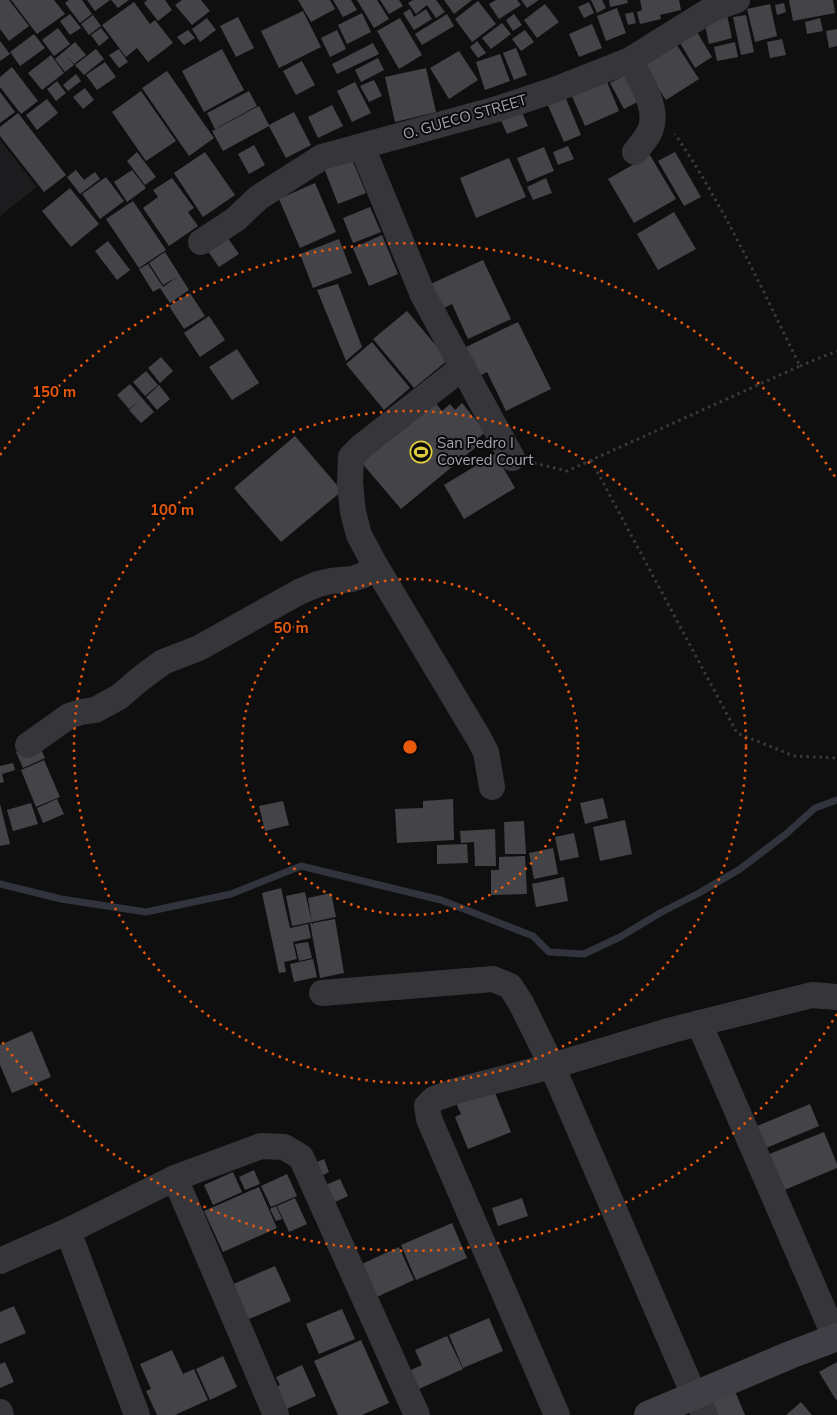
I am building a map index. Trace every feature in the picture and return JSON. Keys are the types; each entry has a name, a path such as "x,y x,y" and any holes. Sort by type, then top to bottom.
{"street":[{"name":"O. GUECO STREET","path":"201,242 236,219 258,198 322,157 497,109 554,90 630,60 711,4 736,0"},
{"path":"630,60 648,94 652,116 650,132 635,152"},
{"path":"362,147 423,295 512,458"},
{"path":"463,367 362,446 351,457 350,483 359,535 486,752 492,787"},
{"path":"28,745 69,716 95,710 119,697 163,662 198,648 299,592 318,584 352,579 364,575 375,565"},
{"path":"322,993 493,979 510,986 521,1003 552,1066 699,1405"},
{"path":"557,1415 429,1119 427,1106 434,1099 459,1090 552,1066 699,1023 812,995 837,997"},
{"path":"648,1415 699,1405 836,1337 699,1023"},
{"path":"0,1261 68,1231 175,1178 261,1146 284,1148 300,1157 417,1415"},
{"path":"175,1178 276,1415"},
{"path":"68,1231 137,1415"}],"path":[{"path":"674,132 694,162 731,229 800,366"},
{"path":"512,458 567,471 837,351"},
{"path":"591,460 736,732 794,756 837,758"}],"shaded area":[{"path":"0,140 37,187 0,216"}],"building":[{"path":"0,0 9,0 29,26 9,41 0,29"},
{"path":"11,0 54,0 65,14 37,34"},
{"path":"69,0 82,0 92,14 80,23 65,3"},
{"path":"87,0 110,0 95,11"},
{"path":"111,0 129,0 118,8"},
{"path":"147,0 165,0 172,10 158,21 144,3"},
{"path":"182,0 201,0 210,11 192,25 175,5"},
{"path":"298,0 330,0 335,9 311,22"},
{"path":"333,0 351,0 357,10 343,17"},
{"path":"357,0 377,0 389,19 374,28"},
{"path":"380,0 399,0 403,6 389,14"},
{"path":"413,0 436,0 445,12 436,18 427,5 416,14 408,3"},
{"path":"444,0 472,0 454,14"},
{"path":"496,0 517,0 521,5 499,19 489,4"},
{"path":"521,0 539,0 527,8"},
{"path":"591,0 602,0 606,8 597,13"},
{"path":"609,0 627,0 628,3 610,7"},
{"path":"640,0 679,0 681,10 660,15 661,19 640,24 637,12 642,10"},
{"path":"789,0 833,0 835,13 793,21"},
{"path":"478,1 496,24 472,42 455,19"},
{"path":"134,2 150,24 155,20 173,43 148,62 137,48 126,57 102,25"},
{"path":"589,2 594,13 584,18 578,7"},
{"path":"784,3 786,12 777,15 775,5"},
{"path":"545,4 559,22 537,38 524,20"},
{"path":"770,4 777,36 755,42 747,9"},
{"path":"617,8 626,33 606,41 597,16"},
{"path":"410,9 414,17 426,9 432,19 414,30 403,13"},
{"path":"303,11 321,47 279,68 261,31"},
{"path":"633,12 636,23 628,25 625,14"},
{"path":"362,13 371,32 347,44 338,25"},
{"path":"70,14 81,28 70,35 60,21"},
{"path":"447,14 454,26 422,45 415,34"},
{"path":"514,14 522,25 513,31 506,20"},
{"path":"93,15 101,26 89,35 81,24"},
{"path":"727,15 732,38 709,44 704,21"},
{"path":"746,15 754,52 741,55 733,17"},
{"path":"238,17 254,48 236,57 220,26"},
{"path":"207,18 216,30 200,42 192,29"},
{"path":"400,18 422,55 399,69 377,31"},
{"path":"820,18 823,31 807,34 805,22"},
{"path":"502,23 511,34 491,49 482,38"},
{"path":"592,24 602,48 579,57 569,34"},
{"path":"694,27 712,57 695,68 677,38"},
{"path":"58,28 70,44 54,56 42,40"},
{"path":"101,28 109,38 99,46 91,35"},
{"path":"837,29 837,46 829,48 826,31"},
{"path":"188,30 195,38 184,45 177,37"},
{"path":"337,30 346,49 330,57 321,38"},
{"path":"525,30 534,42 521,51 512,39"},
{"path":"34,34 45,48 20,66 10,52"},
{"path":"673,39 699,79 666,100 640,61"},
{"path":"782,39 786,55 770,58 767,42"},
{"path":"0,41 10,54 0,61"},
{"path":"477,41 486,53 478,58 470,47"},
{"path":"75,42 86,55 74,64 66,55 74,65 65,72 55,59"},
{"path":"735,42 738,57 717,61 714,47"},
{"path":"373,43 379,54 337,74 332,64"},
{"path":"516,48 527,75 514,80 503,53"},
{"path":"96,49 104,59 84,75 75,65"},
{"path":"119,49 128,62 119,68 109,55"},
{"path":"222,49 244,90 204,112 182,71"},
{"path":"459,51 478,80 449,99 430,68"},
{"path":"500,54 510,81 485,90 476,62"},
{"path":"51,55 64,73 42,90 28,73"},
{"path":"378,58 384,70 361,82 355,70"},
{"path":"302,61 315,85 296,95 283,71"},
{"path":"105,62 116,77 97,90 86,75"},
{"path":"12,67 38,101 21,114 0,87 0,77"},
{"path":"426,68 436,112 395,122 385,77"},
{"path":"167,71 214,138 189,156 142,88"},
{"path":"631,72 645,98 624,109 610,83"},
{"path":"76,74 81,81 68,91 63,85"},
{"path":"605,77 619,111 585,126 570,92"},
{"path":"374,80 382,96 369,102 360,86"},
{"path":"57,81 66,93 56,101 47,89"},
{"path":"355,82 371,113 352,122 337,91"},
{"path":"85,88 94,100 83,109 73,97"},
{"path":"141,91 176,141 146,161 112,112"},
{"path":"249,91 257,106 215,129 207,113"},
{"path":"0,92 15,112 0,123"},
{"path":"564,94 581,135 564,142 546,101"},
{"path":"47,99 58,113 37,130 26,115"},
{"path":"332,105 343,126 318,138 308,117"},
{"path":"259,106 269,125 294,112 311,145 286,158 269,126 223,151 212,131"},
{"path":"520,108 528,126 507,134 499,116"},
{"path":"18,113 66,175 44,192 0,136 0,127"},
{"path":"254,145 265,165 249,174 238,154"},
{"path":"568,146 574,159 558,165 553,152"},
{"path":"544,147 554,171 527,182 517,158"},
{"path":"137,152 156,177 145,185 127,161"},
{"path":"205,152 235,195 203,217 174,173"},
{"path":"675,152 701,197 684,206 658,161"},
{"path":"650,155 676,199 634,223 608,179"},
{"path":"351,157 366,193 338,204 324,168"},
{"path":"509,158 526,197 476,218 460,178"},
{"path":"76,170 84,180 95,172 100,179 80,194 67,177"},
{"path":"132,170 146,188 127,202 114,182"},
{"path":"106,177 124,201 100,219 82,194"},
{"path":"172,178 194,208 188,212 198,226 169,246 143,208 158,197 153,190"},
{"path":"546,178 552,193 533,200 527,187"},
{"path":"315,183 336,232 300,248 279,199"},
{"path":"70,188 99,224 71,247 42,211"},
{"path":"133,201 166,250 139,268 106,219"},
{"path":"370,207 381,232 353,243 343,218"},
{"path":"674,212 696,249 658,270 637,234"},
{"path":"382,235 398,274 369,286 353,248"},
{"path":"227,237 239,254 219,267 207,250"},
{"path":"339,239 352,273 313,288 300,254"},
{"path":"108,241 130,270 117,280 95,251"},
{"path":"165,252 189,290 170,303 160,288 153,292 139,269 148,264 163,287 177,277 163,285 149,263"},
{"path":"483,260 511,319 468,339 452,304 438,311 426,286"},
{"path":"338,284 362,347 346,361 317,290"},
{"path":"190,293 205,316 184,329 169,306"},
{"path":"407,311 448,360 414,388 373,339"},
{"path":"209,316 225,340 200,357 184,333"},
{"path":"518,322 551,389 506,411 487,372 476,378 462,349"},
{"path":"372,342 410,388 384,410 346,364"},
{"path":"237,349 259,383 232,400 209,367"},
{"path":"161,357 173,371 160,383 148,368"},
{"path":"146,371 158,385 145,396 133,382"},
{"path":"130,384 154,412 141,423 129,410 140,400 129,409 117,395"},
{"path":"159,385 170,399 157,410 146,397"},
{"name":"San Pedro I Covered Court","path":"434,401 442,411 450,404 455,410 462,403 486,432 478,438 482,442 401,509 361,462"},
{"path":"295,436 342,491 281,542 234,488"},
{"path":"495,454 515,488 464,519 444,485"},
{"path":"38,743 45,758 23,768 16,752"},
{"path":"44,760 60,797 36,807 21,770"},
{"path":"13,763 15,770 2,774 4,782 0,783 0,766"},
{"path":"603,798 608,818 585,824 580,803"},
{"path":"57,799 64,814 43,823 37,808"},
{"path":"453,799 454,840 397,843 395,809 423,808 423,801"},
{"path":"283,801 289,825 265,831 259,806"},
{"path":"31,803 38,824 13,831 7,810"},
{"path":"0,804 10,844 0,846"},
{"path":"625,820 632,854 600,861 593,827"},
{"path":"524,821 526,854 505,854 504,822"},
{"path":"495,829 496,866 475,866 474,842 461,843 460,831"},
{"path":"574,833 579,857 560,861 555,837"},
{"path":"467,844 468,863 437,864 437,845"},
{"path":"553,848 558,874 534,879 529,853"},
{"path":"525,856 527,894 491,895 491,870 499,870 499,857"},
{"path":"564,877 568,901 536,907 532,884"},
{"path":"281,888 290,928 308,924 311,938 293,942 297,959 284,962 286,972 279,973 262,893"},
{"path":"305,892 312,922 292,926 286,896"},
{"path":"331,893 336,917 312,922 308,898"},
{"path":"335,919 344,973 320,978 310,923 312,925 313,923"},
{"path":"308,942 312,958 299,961 295,944"},
{"path":"313,959 317,977 294,982 290,964"},
{"path":"32,1031 51,1077 12,1093 0,1065 0,1045"},
{"path":"493,1088 511,1132 468,1149 455,1117 461,1114 456,1103"},
{"path":"810,1104 819,1126 766,1148 757,1126"},
{"path":"824,1132 837,1168 782,1191 767,1155"},
{"path":"324,1159 329,1172 321,1176 315,1163"},
{"path":"254,1170 260,1184 245,1190 239,1177"},
{"path":"233,1172 242,1192 213,1205 204,1185"},
{"path":"287,1174 297,1196 271,1207 261,1186"},
{"path":"340,1179 348,1196 333,1203 325,1185"},
{"path":"259,1187 277,1228 223,1252 204,1211"},
{"path":"295,1198 307,1224 289,1232 277,1206"},
{"path":"522,1198 528,1216 498,1226 492,1208"},
{"path":"276,1206 282,1219 276,1221 270,1209"},
{"path":"452,1223 467,1258 416,1280 401,1245"},
{"path":"399,1247 414,1280 368,1301 353,1268"},
{"path":"275,1266 291,1301 240,1323 224,1288"},
{"path":"14,1306 26,1333 0,1344 0,1312"},
{"path":"342,1309 355,1339 319,1354 306,1324"},
{"path":"489,1318 503,1351 463,1368 449,1335"},
{"path":"447,1336 463,1369 419,1389 411,1370 422,1365 415,1350"},
{"path":"361,1340 389,1403 362,1415 338,1415 314,1361"},
{"path":"172,1350 183,1374 194,1369 208,1400 175,1415 157,1415 146,1391 151,1389 140,1364"},
{"path":"223,1356 237,1387 210,1400 196,1369"},
{"path":"5,1362 14,1382 0,1388 0,1364"},
{"path":"837,1362 837,1399 836,1400 819,1372"},
{"path":"302,1365 316,1396 282,1411 272,1389 280,1385 276,1377"},
{"path":"732,1384 745,1415 709,1415 701,1397"},
{"path":"801,1402 812,1415 786,1415"}],"waterway":[{"path":"0,884 61,899 146,912 231,894 301,866 441,900 533,936 549,952 584,954 620,937 740,869 786,834 815,808 837,800"}],"place":[{"name":"San Pedro I Covered Court","path":"421,452"}]}
